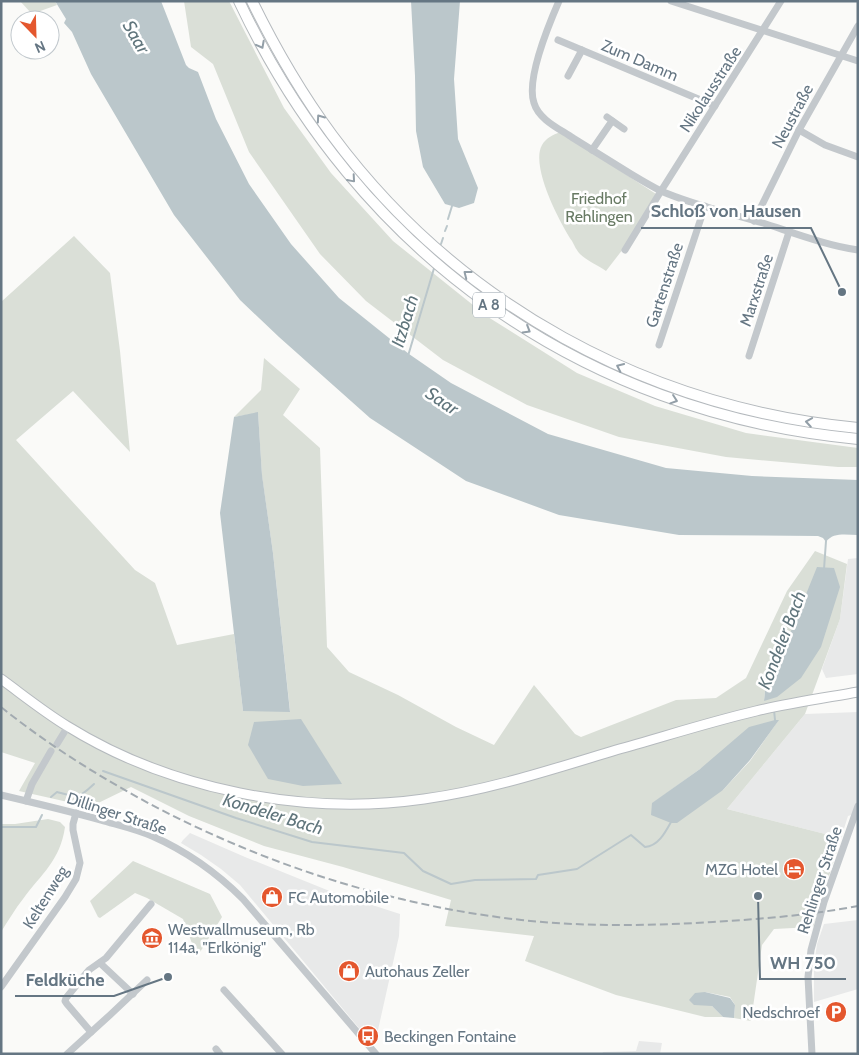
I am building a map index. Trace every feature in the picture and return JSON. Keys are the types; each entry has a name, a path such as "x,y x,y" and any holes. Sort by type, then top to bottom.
{"highway":[{"name":"A 8","path":"239,1 270,61 297,106 343,169 398,229 433,261 487,304 553,346 628,383 663,397 718,415 753,423 826,436 858,439"},
{"name":"A 8","path":"252,1 280,56 307,100 352,161 406,221 440,252 493,294 558,335 610,362 667,386 756,412 828,425 858,428"}],"main road":[{"path":"1,679 68,726 146,765 227,790 272,798 359,804 389,803 458,794 498,785 755,711 858,692"}],"street":[{"path":"559,1 540,50 532,90 534,105 539,113 548,121 661,191 788,232 858,250"},
{"path":"671,1 858,61"},
{"name":"Nikolausstraße","path":"625,250 781,1"},
{"name":"Neustraße","path":"754,221 799,130 858,26"},
{"name":"Zum Damm","path":"558,40 715,106"},
{"name":"Zum Damm","path":"568,76 582,50"},
{"path":"592,150 610,119 624,128"},
{"path":"799,130 825,145 858,157"},
{"name":"Gartenstraße","path":"659,345 705,206"},
{"name":"Marxstraße","path":"749,356 788,232"},
{"path":"57,744 65,731"},
{"path":"26,801 32,784 52,752"},
{"name":"Dillinger Straße","path":"1,795 76,813 151,836 191,857 226,883 257,915 376,1054"},
{"name":"Rehlinger Straße","path":"812,1054 808,977 811,950 824,902 858,806"},
{"name":"Keltenweg","path":"1,987 76,879 80,863 73,824 76,813"},
{"path":"91,1032 65,1001 89,970 106,958 151,904"},
{"path":"100,963 133,994"},
{"path":"67,1054 147,980"},
{"path":"224,990 282,1054"}],"shaded area":[{"path":"858,558 858,674 826,678 822,669 840,619 848,559"},
{"path":"858,712 858,813 848,816 841,838 727,809 805,714"},
{"path":"190,833 332,892 400,914 399,936 378,1030 368,1039 240,885 221,869 181,843"},
{"path":"858,920 858,989 814,1002 814,965 817,944 824,924"},
{"path":"639,1041 662,1043 660,1054 602,1054 603,1052 636,1051"}],"green space":[{"path":"20,1 55,1 57,5 43,10 28,10"},
{"path":"184,1 229,1 284,108 331,173 393,241 488,317 577,373 655,406 746,433 858,448 858,467 838,467 726,457 619,437 527,405 443,360 366,301 320,254 249,152 213,64 191,47"},
{"name":"Friedhof Rehlingen","path":"560,132 656,194 623,249 606,271 580,254 554,208 543,180 539,154 542,145"},
{"path":"74,236 110,273 130,452 73,391 16,440 135,570 155,583 177,645 234,634 243,711 290,711 273,553 262,476 258,413 234,417 261,390 264,358 300,389 283,415 320,448 327,647 349,672 494,745 534,685 575,734 581,737 676,700 716,698 746,678 787,591 815,551 847,564 840,619 805,714 727,809 841,838 813,927 774,929 762,945 751,1021 734,1018 735,1005 730,997 705,992 712,1006 723,1017 705,1017 616,995 525,961 534,936 445,926 451,900 343,867 264,846 189,816 131,787 90,807 19,791 35,763 1,752 1,302","holes":["792,629 764,701 767,672","778,721 750,761 723,790 653,803 700,769"]},
{"path":"48,819 60,822 65,827 59,849 55,858 20,903 1,932 1,824"},
{"path":"133,861 210,894 222,917 197,957 183,919 135,893 100,918 98,917 90,901"}],"water":[{"name":"Saar","path":"55,1 161,1 186,65 198,72 216,119 249,184 291,244 339,298 409,354 451,383 548,434 666,468 752,476 858,480 858,535 836,535 826,542 818,536 679,535 559,515 466,481 370,418 240,300 174,215 91,74 72,32 64,23 66,19"},
{"path":"411,1 460,1 454,79 458,139 478,188 474,203 459,208 445,204 423,167 416,131"},
{"path":"258,412 262,475 273,553 290,712 243,711 220,513 234,417"},
{"path":"817,567 834,568 840,587 821,647 801,678 777,697 764,701 767,672 792,629"},
{"path":"301,719 342,784 303,786 268,779 248,745 254,722"},
{"path":"779,720 750,760 723,790 677,823 671,823 651,815 652,803 700,769 749,727"},
{"path":"705,992 730,998 735,1005 734,1018 723,1017 712,1006 694,1005 689,1000 695,993"}],"waterway":[{"name":"Itzbach","path":"448,219 452,206"},
{"name":"Itzbach","path":"445,231 447,226"},
{"name":"Itzbach","path":"441,244 443,238"},
{"name":"Itzbach","path":"408,356 435,265"},
{"name":"Kondeler Bach","path":"824,569 826,541"},
{"name":"Kondeler Bach","path":"774,710 775,720"},
{"name":"Kondeler Bach","path":"103,771 236,818 312,842 404,853 423,871 451,884 475,880 536,879 538,875 577,869 631,835 645,847 650,846 657,842 671,822"},
{"name":"Kondeler Bach","path":"51,797 57,792 78,796 94,784"},
{"name":"Kondeler Bach","path":"1,827 36,827 42,815"}],"railway":[{"path":"1,707 36,734 92,771 150,804 193,825 236,845 326,878 418,903 538,922 613,925 750,920 858,906"}],"place":[{"name":"Schloß von Hausen","path":"842,292"},
{"name":"MZG Hotel","path":"794,869"},
{"name":"WH 750","path":"758,896"},
{"name":"FC Automobile","path":"272,897"},
{"name":"Westwallmuseum, Rb 114a, \"Erlkönig\"","path":"152,938"},
{"name":"Autohaus Zeller","path":"349,971"},
{"name":"Feldküche","path":"168,977"},
{"name":"Nedschroef","path":"836,1012"},
{"name":"Beckingen Fontaine","path":"368,1036"}]}
